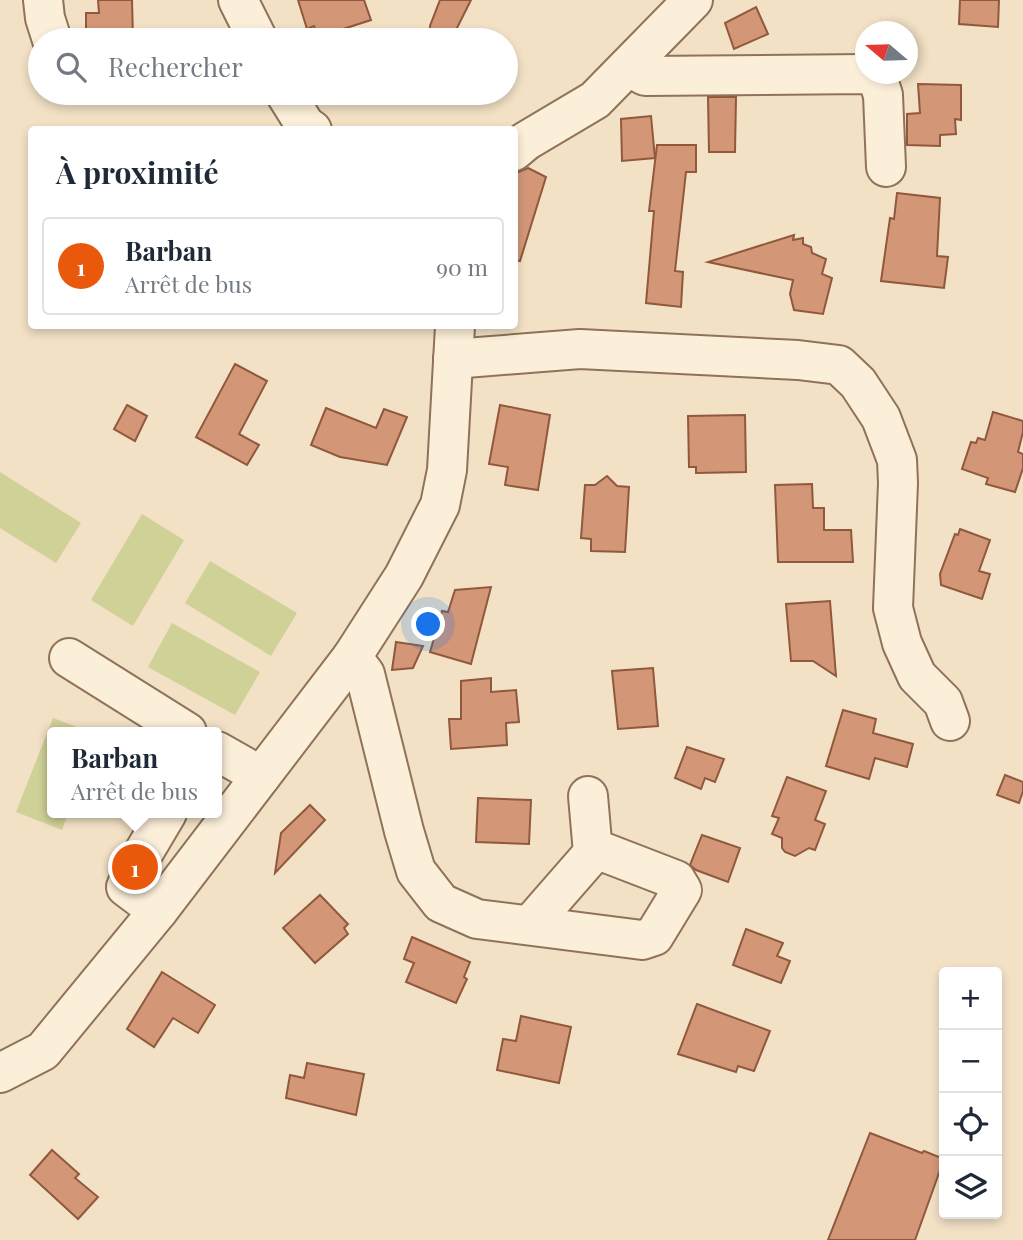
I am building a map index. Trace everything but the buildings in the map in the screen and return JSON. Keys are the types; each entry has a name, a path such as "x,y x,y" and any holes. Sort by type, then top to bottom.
{"street":[{"path":"43,0 48,28"},
{"path":"239,0 252,28"},
{"path":"518,148 596,100 693,0"},
{"path":"629,67 645,76 866,74 878,80 883,95 886,167"},
{"path":"292,105 306,126"},
{"path":"0,1073 43,1051 158,911 352,657 404,576 440,505 447,470 454,342 797,360 839,365 858,383 881,418 897,460 892,608 902,643 917,676 943,702 950,721"},
{"path":"352,657 365,674 416,871 441,903 477,919 642,940 654,936 682,890 676,880 606,853 593,853"},
{"path":"69,658 179,727"},
{"path":"222,754 261,776"},
{"path":"531,924 593,853 588,796"},
{"path":"158,911 126,887 164,818"}],"green space":[{"path":"0,472 81,523 56,563 0,528"},
{"path":"142,514 184,540 133,626 91,600"},
{"path":"210,561 297,613 271,656 185,603"},
{"path":"172,623 260,672 235,715 148,667"},
{"path":"53,718 77,727 49,727"},
{"path":"47,733 47,818 66,818 62,830 16,812"}],"place":[{"name":"Barban","path":"135,867"}]}
